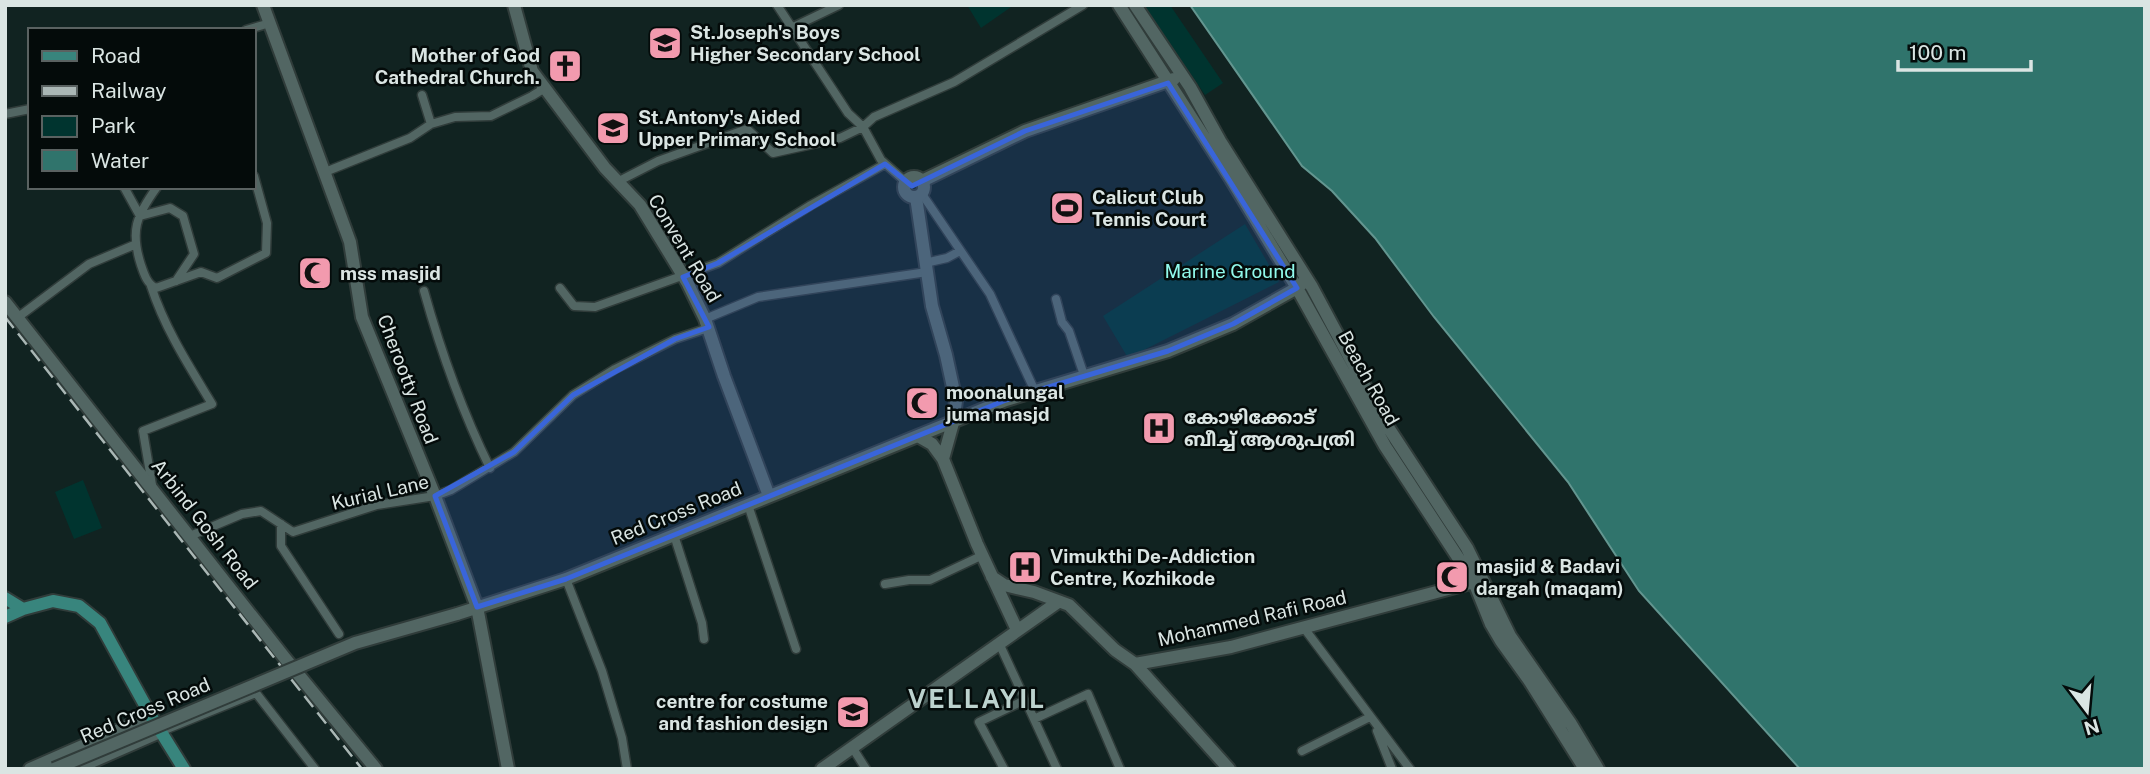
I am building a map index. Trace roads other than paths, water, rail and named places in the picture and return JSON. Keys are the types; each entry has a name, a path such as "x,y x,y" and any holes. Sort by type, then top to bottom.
{"main road":[{"path":"5,598 23,609"},
{"path":"5,617 53,601 79,606 100,623 151,716 184,769"}],"street":[{"name":"Cherootty Road","path":"263,5 350,242 362,317 477,607 508,769"},
{"name":"Convent Road","path":"514,5 532,71 605,168 640,205 683,276 706,324 769,496"},
{"path":"777,5 848,113 863,127 885,164 906,181 913,177 990,294 1034,389"},
{"path":"791,29 839,5"},
{"path":"619,181 658,160 747,129 773,153 841,138 863,127 874,117 954,82 1083,5"},
{"name":"Beach Road","path":"1119,5 1231,179 1302,283 1385,446 1474,582 1491,624 1584,769"},
{"name":"Beach Road","path":"1135,5 1182,74 1382,418 1467,548 1510,636 1598,769"},
{"path":"253,28 270,23"},
{"path":"920,190 1025,131 1049,124 1076,111 1168,83 1182,74"},
{"path":"325,172 410,138 431,124 455,117 491,116 545,88"},
{"path":"422,95 431,124"},
{"path":"5,114 28,109"},
{"path":"560,288 574,306 595,307 718,263 811,205 885,164"},
{"path":"151,286 156,288 201,272 217,278 266,253 267,223 256,183"},
{"path":"125,189 140,216"},
{"path":"152,489 143,431 212,404 178,349 159,310 134,245 136,225 156,189"},
{"path":"920,190 932,306 956,401 943,459"},
{"path":"140,216 170,208 183,216 194,254 176,281"},
{"path":"17,318 89,264 134,245"},
{"name":"Kurial Lane","path":"190,536 242,514 261,510 293,532 377,505 435,496 451,490 514,452 556,414 573,394 615,369 758,297 926,268 960,251"},
{"name":"Red Cross Road","path":"54,769 355,643 566,579 1034,389 1168,351 1233,324 1302,283"},
{"path":"424,292 467,419 490,468"},
{"path":"1056,299 1062,322 1069,331 1084,375"},
{"name":"Arbind Gosh Road","path":"5,302 284,657 376,769"},
{"path":"918,436 932,444 943,459 1017,630"},
{"path":"748,505 796,649"},
{"path":"281,524 281,546 339,634"},
{"path":"674,535 699,612 704,639"},
{"path":"885,584 930,580 983,555"},
{"path":"992,577 1004,585 1034,592 1069,605 1115,650 1135,664 1229,769"},
{"path":"566,579 602,671 622,738 626,769"},
{"name":"Mohammed Rafi Road","path":"1135,664 1231,647 1474,582"},
{"path":"822,769 1058,602"},
{"path":"1304,628 1410,769"},
{"path":"999,643 1056,769"},
{"path":"75,769 256,693 315,769"},
{"path":"1034,719 1088,694 1120,769"},
{"path":"1004,769 979,722 1025,700"},
{"path":"30,769 151,716"},
{"path":"1302,751 1371,719"},
{"path":"1371,719 1392,769"},
{"path":"852,747 866,769"}],"water":[{"path":"1190,5 2145,5 2145,769 1800,769 1639,591 1568,482 1434,317 1375,238 1332,191 1302,166"}],"railway":[{"path":"5,317 362,769"}],"place":[{"name":"St.Joseph's Boys Higher Secondary School","path":"665,43"},
{"name":"Mother of God Cathedral Church.","path":"565,66"},
{"name":"St.Antony's Aided Upper Primary School","path":"613,128"},
{"name":"Calicut Club Tennis Court","path":"1067,208"},
{"name":"mss masjid","path":"315,273"},
{"name":"moonalungal juma masjd","path":"922,403"},
{"name":"കോഴിക്കോട് ബീച്ച് ആശുപത്രി","path":"1159,428"},
{"name":"Vimukthi De-Addiction Centre, Kozhikode","path":"1025,567"},
{"name":"masjid & Badavi dargah (maqam)","path":"1452,577"},
{"name":"centre for costume and fashion design","path":"853,712"}],"district":[{"name":"VELLAYIL","path":"977,699"}],"park label":[{"name":"Marine Ground","path":"1230,271"}]}
